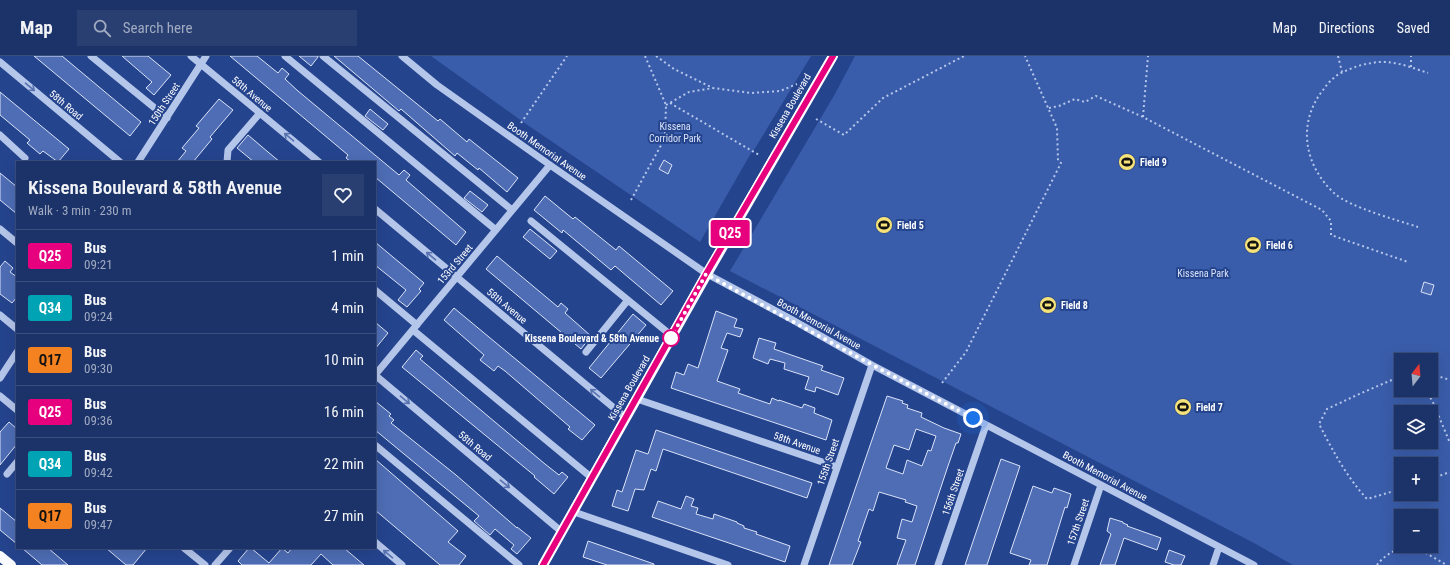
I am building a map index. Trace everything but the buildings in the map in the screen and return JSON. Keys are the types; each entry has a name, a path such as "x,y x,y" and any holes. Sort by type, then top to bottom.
{"main road":[{"name":"Kissena Boulevard","path":"543,565 706,274 833,56"},
{"path":"0,556 11,565"}],"street":[{"path":"91,56 167,118"},
{"name":"58th Avenue","path":"192,56 318,161"},
{"name":"150th Street","path":"139,161 206,56"},
{"path":"285,56 496,230"},
{"path":"323,56 512,210"},
{"name":"Booth Memorial Avenue","path":"402,56 437,85 706,274 791,319 872,365 1254,565"},
{"name":"58th Road","path":"0,62 119,161"},
{"path":"227,161 228,150 260,113"},
{"path":"0,135 25,158"},
{"name":"153rd Street","path":"376,374 550,165"},
{"name":"58th Avenue","path":"376,210 626,418"},
{"path":"531,221 672,336"},
{"path":"0,229 16,242"},
{"path":"376,291 415,328 592,478"},
{"path":"586,352 628,300"},
{"path":"0,315 16,328"},
{"path":"0,378 16,354"},
{"name":"155th Street","path":"804,565 872,365"},
{"name":"58th Road","path":"376,376 562,532"},
{"path":"0,396 16,409"},
{"name":"58th Avenue","path":"637,399 837,467"},
{"name":"156th Street","path":"938,565 986,425"},
{"path":"376,446 519,565"},
{"path":"7,474 16,463"},
{"name":"157th Street","path":"1074,565 1101,485"},
{"path":"574,512 728,565"},
{"path":"376,543 402,565"},
{"path":"1213,565 1219,547"},
{"path":"185,549 205,565"},
{"path":"216,565 229,549"}],"path":[{"path":"521,124 567,56"},
{"path":"631,200 665,138 666,105 644,56"},
{"path":"656,56 674,69 713,88"},
{"path":"816,119 844,135 883,98 964,56"},
{"path":"942,383 966,352 1061,163 1058,161 1057,128 1025,56"},
{"path":"1143,118 1148,56"},
{"path":"1338,56 1342,72"},
{"path":"1411,56 1411,67"},
{"path":"1418,227 1370,211 1335,194 1317,173 1313,165 1307,140 1308,118 1311,108 1330,81 1342,72 1358,66 1382,62 1411,67 1428,72"},
{"path":"666,105 689,92 713,88 751,93 780,92 797,84"},
{"path":"1049,108 1059,106 1075,99 1085,102 1096,96 1143,118 1322,210 1331,220 1330,235 1408,262"},
{"path":"670,103 759,155"},
{"path":"1438,376 1450,380"},
{"path":"1394,379 1327,409 1319,424 1338,461 1353,483 1367,499 1394,491"},
{"path":"1430,397 1450,443"},
{"path":"1438,477 1450,473"},
{"path":"1377,565 1391,552 1403,548 1416,548 1447,565"}],"green space":[{"name":"Kissena Corridor Park","path":"431,56 811,56 751,153 700,242 526,124"},
{"name":"Kissena Park","path":"855,56 1450,56 1450,565 1293,565 1254,543 730,271 835,94"}],"bus line":[{"name":"Q25","path":"543,565 706,274 833,56"}],"place":[{"name":"Field 9","path":"1127,162"},
{"name":"Field 5","path":"884,225"},
{"name":"Field 6","path":"1253,245"},
{"name":"Field 8","path":"1048,305"},
{"name":"Kissena Boulevard & 58th Avenue","path":"671,338"},
{"name":"Field 7","path":"1183,407"}],"route":[{"path":"671,338 706,274 791,319 872,365 973,418"}]}
